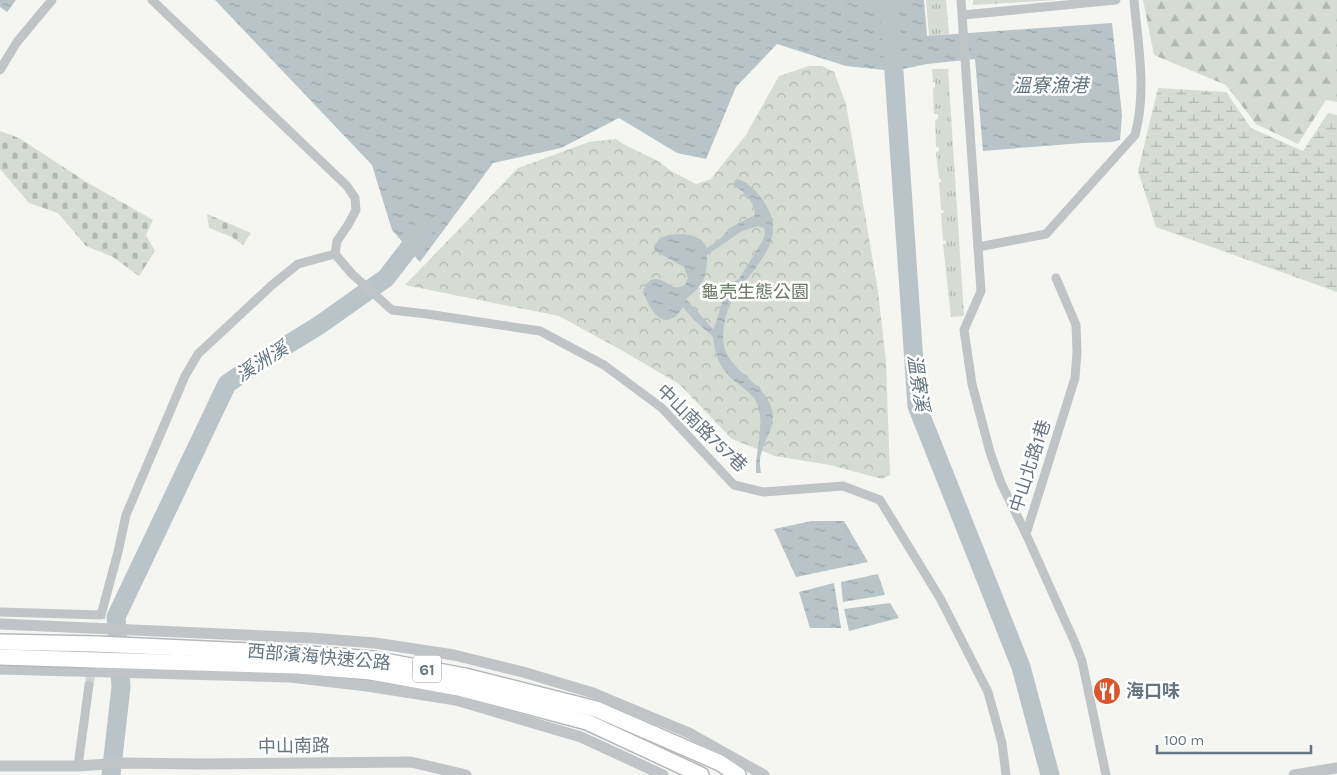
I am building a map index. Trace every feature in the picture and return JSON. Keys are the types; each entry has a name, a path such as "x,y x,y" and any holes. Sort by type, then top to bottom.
{"highway":[{"name":"西部濱海快速公路","path":"0,642 98,644 277,652 382,661 465,676 596,709 720,763 738,775"},
{"name":"西部濱海快速公路","path":"0,657 298,666 371,672 459,688 587,722 701,775"}],"street":[{"path":"0,70 17,42 52,0"},
{"path":"0,612 101,615 126,515 184,376 198,354 272,285 298,264 335,254 337,241 356,210 355,198 347,186 152,0"},
{"path":"961,0 981,291 964,330 972,384 990,452 1001,483 1026,534"},
{"path":"963,15 1116,0"},
{"path":"978,247 1046,234 1135,135 1140,115 1141,92 1134,0"},
{"name":"中山南路757巷","path":"335,254 352,274 392,310 540,331 604,365 662,408 734,486 764,492 843,486 880,500 940,598 988,692 1002,743 1006,775"},
{"name":"中山北路1巷","path":"1056,278 1076,325 1077,352 1075,378 1026,534 1082,661 1106,775"},
{"path":"0,624 311,638 375,643 454,655 524,672 593,693 689,734 764,775"},
{"path":"0,670 290,677 367,686 456,700 581,737 663,775"},
{"path":"0,766 78,766 90,685"},
{"name":"中山南路","path":"78,766 122,762 211,764 411,762 466,775"},
{"path":"1294,775 1337,768"}],"green space":[{"path":"926,0 946,0 949,34 929,36"},
{"path":"973,0 1057,0 973,5"},
{"path":"1143,0 1337,0 1337,102 1326,100 1298,144 1256,124 1226,85 1154,55"},
{"name":"龜壳生態公園","path":"809,66 822,66 834,72 846,104 878,291 886,362 890,475 882,479 830,465 775,456 732,439 679,384 559,316 405,285 518,168 589,142 616,139 696,184 711,179 746,135 779,76"},
{"path":"932,69 948,69 964,316 951,317 943,244 946,243 945,240 943,241 941,213 944,213 941,210 939,183 941,179 939,179 936,152 939,151 939,147 936,147 935,120 938,119 938,114 934,114 933,88 935,87 935,82 933,82"},
{"path":"1158,88 1226,92 1251,128 1303,151 1328,113 1337,115 1337,292 1156,227 1138,171"},
{"path":"0,131 19,138 88,183 153,220 146,235 155,251 139,276 113,257 86,246 58,213 29,203 0,169"},
{"path":"207,214 251,233 243,245 232,237 209,228"}],"water":[{"path":"0,0 16,0 7,12 0,7"},
{"name":"溫寮漁港","path":"215,0 924,0 927,36 1112,23 1122,115 1120,140 983,151 975,59 927,64 894,71 846,66 777,44 736,87 706,159 677,153 619,118 561,148 493,163 420,262 392,230 372,165"},
{"path":"736,179 739,180 746,183 760,196 769,211 773,225 772,239 767,251 728,308 723,335 725,351 738,368 762,391 772,410 771,427 760,456 761,473 756,473 760,416 755,399 727,374 717,357 713,337 683,307 676,316 664,320 651,308 643,292 648,282 653,279 677,287 685,285 688,278 684,267 655,251 654,246 660,238 686,234 699,238 707,248 720,239 731,227 755,215 755,210 748,197 733,185","holes":["758,226 764,228 763,240 739,279 728,288 713,329 686,299 701,285 705,275 707,255 742,231"]},
{"path":"812,521 844,521 868,562 796,577 774,529"},
{"path":"878,574 885,595 843,602 841,582"},
{"path":"834,583 841,628 810,628 799,592"},
{"path":"890,603 899,618 849,631 844,609"}],"waterway":[{"name":"溫寮溪","path":"889,0 917,406 1021,667 1050,775"},
{"name":"溪洲溪","path":"111,775 121,687 116,617 227,384 318,326 386,278 423,230"}],"tunnel":[{"path":"89,685 101,615"}],"place":[{"name":"海口味","path":"1107,691"}]}
